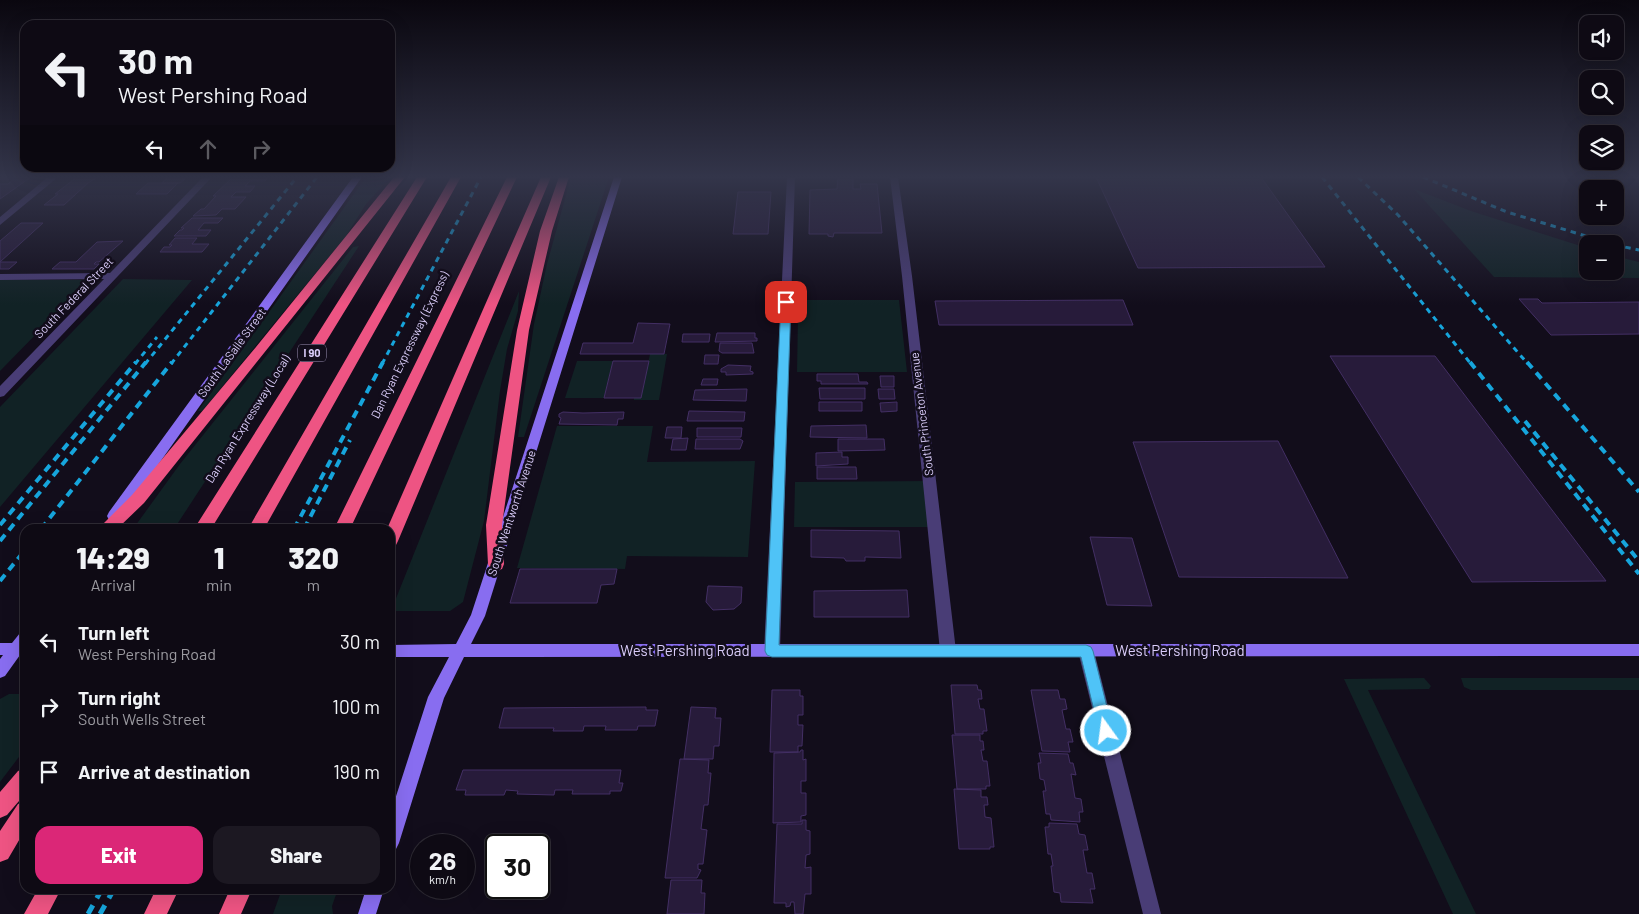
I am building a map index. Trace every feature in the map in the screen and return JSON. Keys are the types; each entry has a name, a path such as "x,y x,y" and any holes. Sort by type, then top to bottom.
{"highway":[{"path":"111,524 144,492 365,220"},
{"name":"Dan Ryan Expressway (Local)","path":"205,524 395,220"},
{"path":"259,524 432,220"},
{"name":"Dan Ryan Expressway (Express)","path":"344,524 491,220"},
{"path":"395,529 528,220"},
{"path":"496,564 494,525 523,330 550,220"},
{"path":"0,808 20,784"},
{"path":"0,851 20,819"},
{"path":"35,914 47,894"},
{"path":"155,914 165,894"},
{"path":"230,914 239,894"}],"main road":[{"name":"South LaSalle Street","path":"110,524 327,220"},
{"name":"South Wentworth Avenue","path":"395,827 436,697 478,616 496,564 605,220"},
{"path":"0,649 20,645"},
{"path":"0,671 20,647"},
{"name":"West Pershing Road","path":"395,651 1639,650"},
{"path":"367,914 373,894"}],"street":[{"name":"South Federal Street","path":"0,393 166,220"},
{"path":"772,651 789,220"},
{"name":"South Princeton Avenue","path":"900,220 948,651"},
{"path":"0,276 111,276"},
{"path":"1086,651 1152,914"}],"shaded area":[{"path":"335,220 356,220 346,236 202,411 198,411"},
{"path":"559,220 595,220 524,437 518,437 534,324"},
{"path":"1442,220 1498,220 1579,245 1579,278 1494,277"},
{"path":"359,246 177,524 137,524 180,464 353,247"},
{"path":"1624,258 1639,262 1639,278 1624,278"},
{"path":"123,279 192,280 0,507 0,407"},
{"path":"0,280 89,280 0,371"},
{"path":"519,291 518,311 507,349 500,391 484,521 463,602 450,611 395,611 395,601"},
{"path":"796,300 899,300 907,372 797,372 798,316 795,312"},
{"path":"650,354 667,354 659,400 634,400 634,397 641,397"},
{"path":"577,361 613,361 604,398 565,398"},
{"path":"557,426 653,426 647,462 755,461 748,557 627,556 625,569 517,568"},
{"path":"930,481 935,527 794,527 795,482"},
{"path":"1424,678 1431,686 1429,689 1368,690 1476,914 1453,914 1344,679"},
{"path":"1461,678 1639,678 1639,690 1471,690 1464,687"},
{"path":"9,694 20,694 20,756 0,782 0,699"},
{"path":"280,894 336,894 332,906 333,914 273,914"}],"building":[{"path":"190,220 221,220 218,223 204,223 198,230 211,230 206,236 174,236 184,228 181,228"},
{"path":"735,220 769,220 768,234 733,234"},
{"path":"809,220 881,220 882,233 834,233 833,237 828,236 828,234 809,234"},
{"path":"1116,220 1291,220 1325,267 1138,268"},
{"path":"21,223 43,223 0,262 0,241"},
{"path":"175,238 197,238 192,244 209,244 202,252 160,252 164,247 170,247 172,245 169,245"},
{"path":"123,241 99,262 96,262 94,264 99,264 94,269 52,269 60,262 76,262 97,242"},
{"path":"0,262 17,262 9,269 0,269"},
{"path":"1519,299 1538,299 1542,303 1639,302 1639,334 1551,335"},
{"path":"1123,300 1133,325 939,325 935,301"},
{"path":"638,323 670,324 664,354 580,354 583,343 633,343"},
{"path":"717,333 755,333 757,341 715,342"},
{"path":"683,334 710,334 709,342 682,342"},
{"path":"720,343 752,343 754,353 722,353 719,351"},
{"path":"705,355 719,355 718,364 704,364"},
{"path":"1330,356 1435,356 1606,581 1472,582"},
{"path":"613,361 649,361 641,398 604,398"},
{"path":"728,365 751,366 750,371 753,374 726,375 726,372 721,372 721,369"},
{"path":"817,374 858,374 859,382 867,382 868,384 821,384 821,381 817,381"},
{"path":"880,376 894,376 894,387 881,387"},
{"path":"703,379 718,379 717,385 701,385"},
{"path":"819,388 865,388 865,399 820,399"},
{"path":"747,389 746,401 693,400 695,390"},
{"path":"878,389 894,389 895,399 879,399"},
{"path":"819,402 862,402 862,411 819,411"},
{"path":"897,402 897,411 881,412 880,403"},
{"path":"689,411 745,412 744,421 687,421"},
{"path":"563,412 624,412 623,419 618,419 617,425 559,424 561,418 559,414"},
{"path":"866,425 867,438 810,437 811,426"},
{"path":"667,427 682,427 681,438 665,438"},
{"path":"697,428 742,428 741,437 697,437"},
{"path":"688,438 686,450 671,450 673,439"},
{"path":"696,439 740,439 743,441 740,449 695,449"},
{"path":"838,439 884,439 885,450 838,451"},
{"path":"1278,441 1348,578 1179,577 1133,442"},
{"path":"842,452 842,457 848,457 848,464 816,466 816,453"},
{"path":"817,467 856,467 857,479 817,479"},
{"path":"811,530 899,531 901,558 865,557 865,561 846,561 844,558 811,557"},
{"path":"1090,537 1132,538 1152,606 1107,605"},
{"path":"520,569 617,569 614,584 601,585 597,603 510,603"},
{"path":"708,586 742,587 741,603 734,609 713,610 706,602"},
{"path":"907,590 909,617 814,617 814,591"},
{"path":"951,685 977,685 978,690 981,690 982,699 978,699 980,709 984,709 987,731 983,731 983,734 955,734"},
{"path":"772,690 800,690 800,696 803,696 803,715 798,715 798,725 803,725 802,746 798,746 798,752 770,752"},
{"path":"1031,690 1058,690 1060,699 1065,699 1067,709 1062,710 1066,729 1070,729 1073,742 1068,742 1070,752 1042,751"},
{"path":"646,707 646,710 658,710 655,726 638,726 637,730 605,730 606,726 584,726 583,731 553,731 554,728 499,728 504,708"},
{"path":"691,707 716,708 715,718 721,718 719,746 714,746 713,759 684,759"},
{"path":"952,735 980,735 980,741 983,741 984,750 981,750 983,761 987,761 990,786 986,786 986,789 957,789"},
{"path":"803,750 803,760 806,759 806,781 801,781 801,793 806,793 806,815 801,816 801,822 773,823 774,753 800,752"},
{"path":"1039,753 1068,754 1076,775 1071,774 1075,798 1081,799 1083,812 1079,812 1080,822 1051,820 1050,814 1046,814 1043,791 1046,791 1044,780 1040,779 1038,763 1041,763"},
{"path":"680,759 709,760 708,773 711,773 708,805 704,805 701,829 707,830 703,864 698,864 698,869 701,870 697,878 665,878"},
{"path":"463,770 621,770 619,783 623,783 621,791 610,791 610,794 572,794 573,790 555,790 554,795 517,794 518,791 506,790 504,795 465,795 466,790 456,790"},
{"path":"954,789 981,790 981,797 987,797 988,805 984,805 985,817 991,818 994,847 990,847 990,849 959,849"},
{"path":"802,820 806,820 806,830 810,831 810,854 806,855 805,868 811,867 811,894 805,894 803,914 795,914 794,902 791,902 790,906 786,907 786,903 774,903 777,824 802,824"},
{"path":"1049,823 1077,824 1079,834 1085,835 1088,850 1083,850 1087,873 1092,873 1095,889 1090,889 1093,903 1061,902 1060,893 1054,892 1051,866 1053,866 1051,854 1048,854 1045,827 1049,827"},
{"path":"671,880 702,880 701,893 705,893 704,914 667,914"}],"railway":[{"path":"145,364 262,220"},
{"path":"171,364 284,220"},
{"path":"382,364 458,220"},
{"path":"1356,220 1471,364"},
{"path":"1402,220 1528,364"},
{"path":"1532,220 1582,235"},
{"path":"1624,247 1639,250"},
{"path":"135,364 157,337"},
{"path":"0,525 136,362"},
{"path":"0,541 146,362"},
{"path":"45,524 172,362"},
{"path":"297,524 383,362"},
{"path":"1470,362 1639,574"},
{"path":"1527,362 1639,492"},
{"path":"1525,421 1639,561"},
{"path":"307,524 350,440"},
{"path":"0,581 20,556"},
{"path":"88,914 99,894"},
{"path":"100,914 111,894"}],"route":[{"path":"786,302 772,651 1086,651 1106,731"}]}
